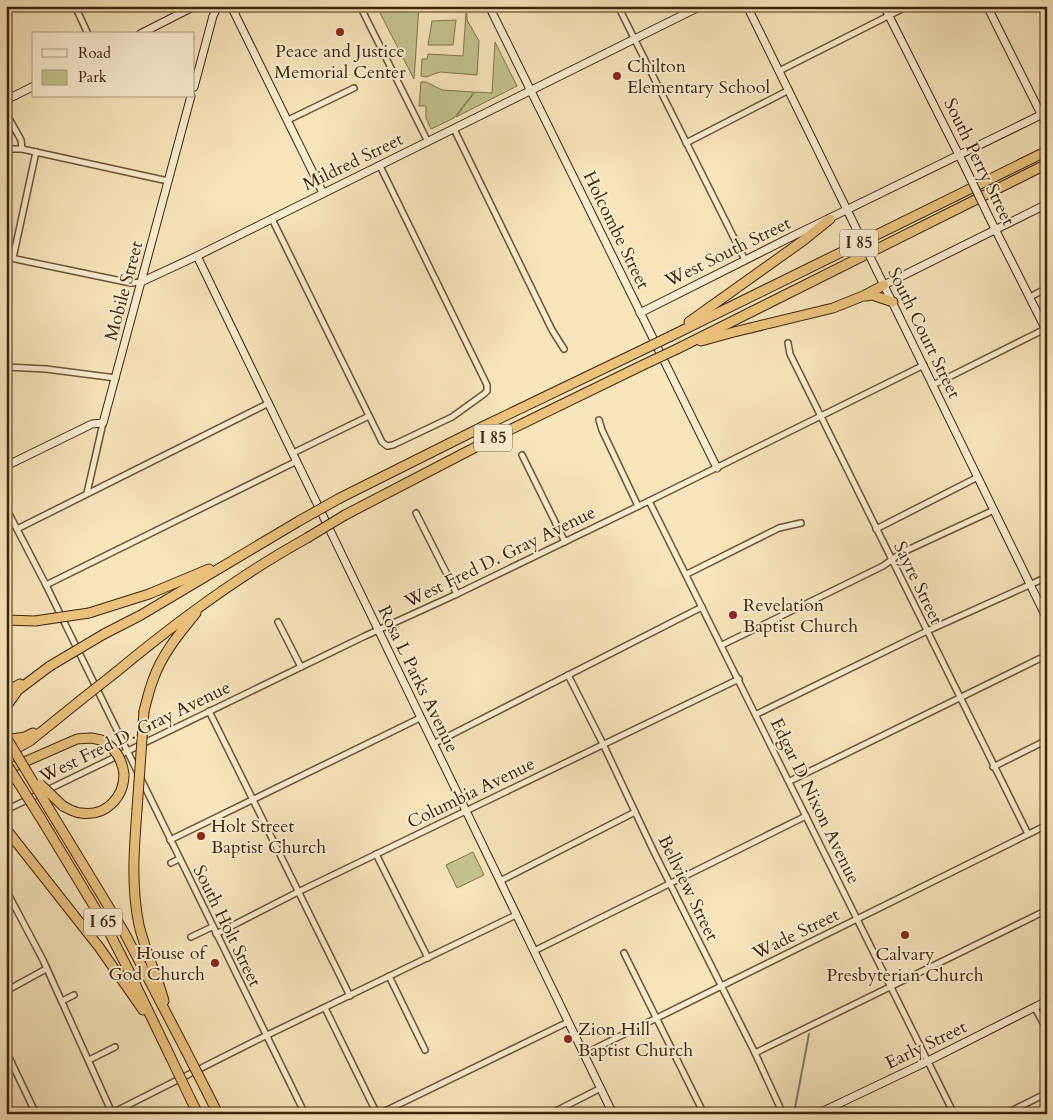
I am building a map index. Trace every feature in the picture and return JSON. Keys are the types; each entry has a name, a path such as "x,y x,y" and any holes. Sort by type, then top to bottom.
{"highway":[{"name":"I 85","path":"50,666 340,498 1047,151"},
{"name":"I 85","path":"51,724 163,633 278,554 345,514 497,436 677,349 1047,164"},
{"path":"671,336 804,240 830,219"},
{"path":"677,349 734,332 833,308 884,285"},
{"path":"863,296 872,295 893,302"},
{"path":"6,620 35,621 89,612 154,593 241,555"},
{"path":"170,1020 140,926 133,878 144,711 152,680 162,659 204,604"},
{"path":"6,692 50,666"},
{"path":"6,707 18,690 50,666"},
{"path":"6,739 25,737 51,724"},
{"path":"6,754 30,740 51,724"},
{"path":"6,770 77,739 91,738 101,740 116,752 122,762 123,786 120,794 106,808 93,813 77,813 63,806 50,795 26,768"},
{"name":"I 65","path":"6,739 26,768 120,924 218,1114"},
{"name":"I 65","path":"6,763 106,926 128,967 198,1114"},
{"path":"6,829 158,1030"}],"street":[{"path":"75,6 87,32"},
{"path":"144,32 195,6"},
{"path":"195,83 213,16 218,6"},
{"path":"231,6 323,194"},
{"path":"360,6 428,142"},
{"name":"Holcombe Street","path":"489,6 716,468"},
{"path":"618,6 745,260"},
{"name":"Mildred Street","path":"6,257 131,283 141,282 380,166 701,6"},
{"name":"South Court Street","path":"747,6 1047,619"},
{"name":"South Perry Street","path":"884,6 1046,330"},
{"path":"779,71 908,6"},
{"path":"987,6 1044,113 1047,126"},
{"path":"6,100 32,87"},
{"path":"288,120 354,88"},
{"path":"686,143 789,90"},
{"name":"Mobile Street","path":"87,493 103,423 190,98"},
{"path":"6,113 21,140 22,149"},
{"name":"West South Street","path":"640,313 1044,113"},
{"path":"454,129 552,330 564,349"},
{"path":"6,152 13,149 22,149 168,181"},
{"path":"13,258 36,152"},
{"path":"272,219 382,442 387,446 393,446 452,417 484,394 488,385 380,166"},
{"path":"884,285 1047,204"},
{"name":"Rosa L Parks Avenue","path":"197,256 613,1114"},
{"path":"1030,297 1047,288"},
{"path":"933,385 1046,330"},
{"name":"Sayre Street","path":"788,343 790,354 993,767 1028,834"},
{"name":"West Fred D. Gray Avenue","path":"6,810 565,542 924,365"},
{"path":"6,367 46,369 116,378"},
{"path":"17,530 87,493 269,403"},
{"path":"293,452 369,416"},
{"path":"599,420 638,506"},
{"path":"6,466 92,424 103,423"},
{"path":"522,455 565,542"},
{"path":"46,585 296,461"},
{"path":"876,529 978,477"},
{"name":"Edgar D Nixon Avenue","path":"649,501 757,714 954,1114"},
{"path":"722,645 883,566 901,553 994,510"},
{"name":"South Holt Street","path":"7,512 46,585 305,1114"},
{"path":"416,513 457,594"},
{"path":"686,574 779,528 801,523"},
{"path":"757,714 927,631 1047,577"},
{"path":"433,744 702,607"},
{"path":"278,622 301,667"},
{"path":"790,781 1047,654"},
{"name":"Bellview Street","path":"568,675 755,1053 783,1114"},
{"name":"Columbia Avenue","path":"216,934 298,892 739,679"},
{"path":"209,712 350,996"},
{"path":"170,840 420,718"},
{"path":"993,767 1047,740"},
{"path":"500,881 635,812"},
{"path":"534,951 806,816"},
{"name":"Wade Street","path":"584,1054 1047,825"},
{"path":"376,854 428,958"},
{"path":"171,863 179,859"},
{"path":"7,893 44,960 46,969 89,1060 111,1113 516,915"},
{"path":"755,1053 1047,910"},
{"path":"191,937 212,927"},
{"path":"624,953 704,1114"},
{"path":"6,991 46,969"},
{"path":"389,976 425,1050"},
{"path":"62,1001 74,995"},
{"name":"Early Street","path":"817,1114 1047,1001"},
{"path":"325,1008 378,1114 568,1022"},
{"path":"1035,1008 1047,1030"},
{"path":"89,1060 115,1046"},
{"path":"6,1051 36,1114"},
{"path":"550,1114 601,1088"},
{"path":"1005,1114 1047,1093"}],"green space":[{"path":"384,6 419,6 414,79 380,13"},
{"path":"466,13 467,20 479,41 477,75 440,72 426,77 421,76 422,59 427,59 428,54 463,56"},
{"path":"456,20 453,45 428,45 432,21"},
{"path":"495,42 517,86 456,117 475,92 492,93"},
{"path":"421,82 426,82 442,90 474,92 454,118 431,129 426,118 426,106 419,106"},
{"path":"473,852 484,875 457,888 446,865"}],"waterway":[{"path":"795,1108 809,1034"}],"place":[{"name":"Peace and Justice Memorial Center","path":"340,32"},
{"name":"Chilton Elementary School","path":"617,76"},
{"name":"Revelation Baptist Church","path":"733,615"},
{"name":"Holt Street Baptist Church","path":"201,836"},
{"name":"Calvary Presbyterian Church","path":"905,935"},
{"name":"House of God Church","path":"215,963"},
{"name":"Zion Hill Baptist Church","path":"568,1039"}]}
